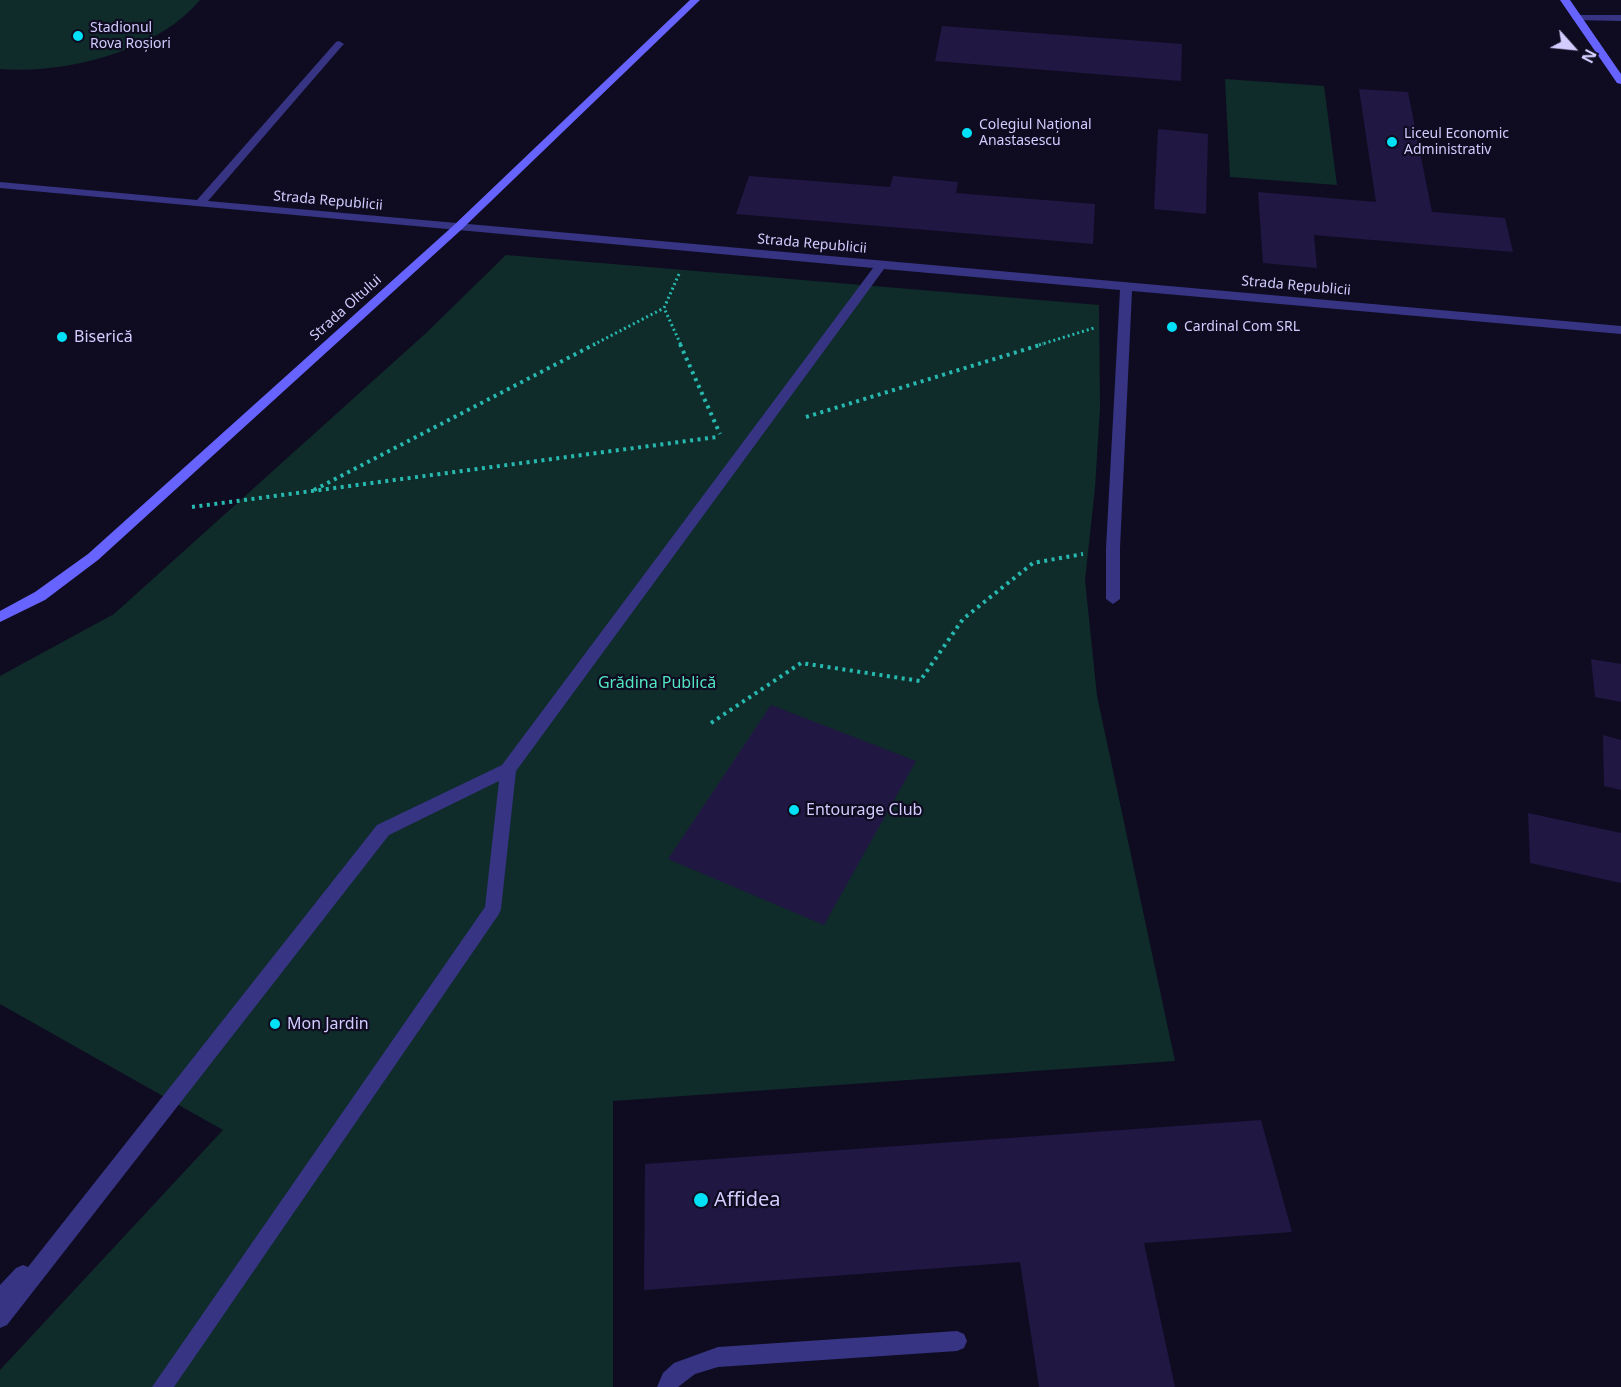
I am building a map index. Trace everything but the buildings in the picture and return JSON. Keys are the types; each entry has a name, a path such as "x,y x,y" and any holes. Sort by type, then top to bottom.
{"main road":[{"name":"Strada Oltului","path":"0,617 40,596 93,557 457,228 695,0"},
{"path":"1565,0 1621,81"}],"street":[{"path":"1577,18 1621,18"},
{"path":"200,204 339,44"},
{"name":"Strada Republicii","path":"0,185 457,228 1621,330"},
{"path":"0,1318 383,830 508,769 881,265"},
{"path":"1113,599 1113,548 1126,286"},
{"path":"162,1387 493,909 508,769"},
{"path":"0,1299 88,1205"},
{"path":"667,1387 670,1380 693,1363 718,1357 957,1341"}],"path":[{"path":"311,491 664,308 690,248"},
{"path":"141,514 721,437 664,308"},
{"path":"758,432 1126,319"},
{"path":"711,723 801,663 920,681 963,620 1033,563 1113,548"}],"green space":[{"name":"Stadionul Rova Roșiori","path":"0,0 200,0 182,18 135,46 81,63 25,70 0,69"},
{"path":"1225,79 1324,86 1337,185 1230,177"},
{"name":"Grădina Publică","path":"506,255 1099,305 1100,408 1095,488 1085,580 1097,696 1175,1061 613,1101 613,1387 0,1387 0,1370 223,1130 0,1004 0,676 114,614 425,334"}],"place":[{"name":"Stadionul Rova Roșiori","path":"78,36"},
{"name":"Colegiul Național Anastasescu","path":"967,133"},
{"name":"Liceul Economic Administrativ","path":"1392,142"},
{"name":"Cardinal Com SRL","path":"1172,327"},
{"name":"Biserică","path":"62,337"},
{"name":"Entourage Club","path":"794,810"},
{"name":"Mon Jardin","path":"275,1024"},
{"name":"Affidea","path":"701,1200"}]}
